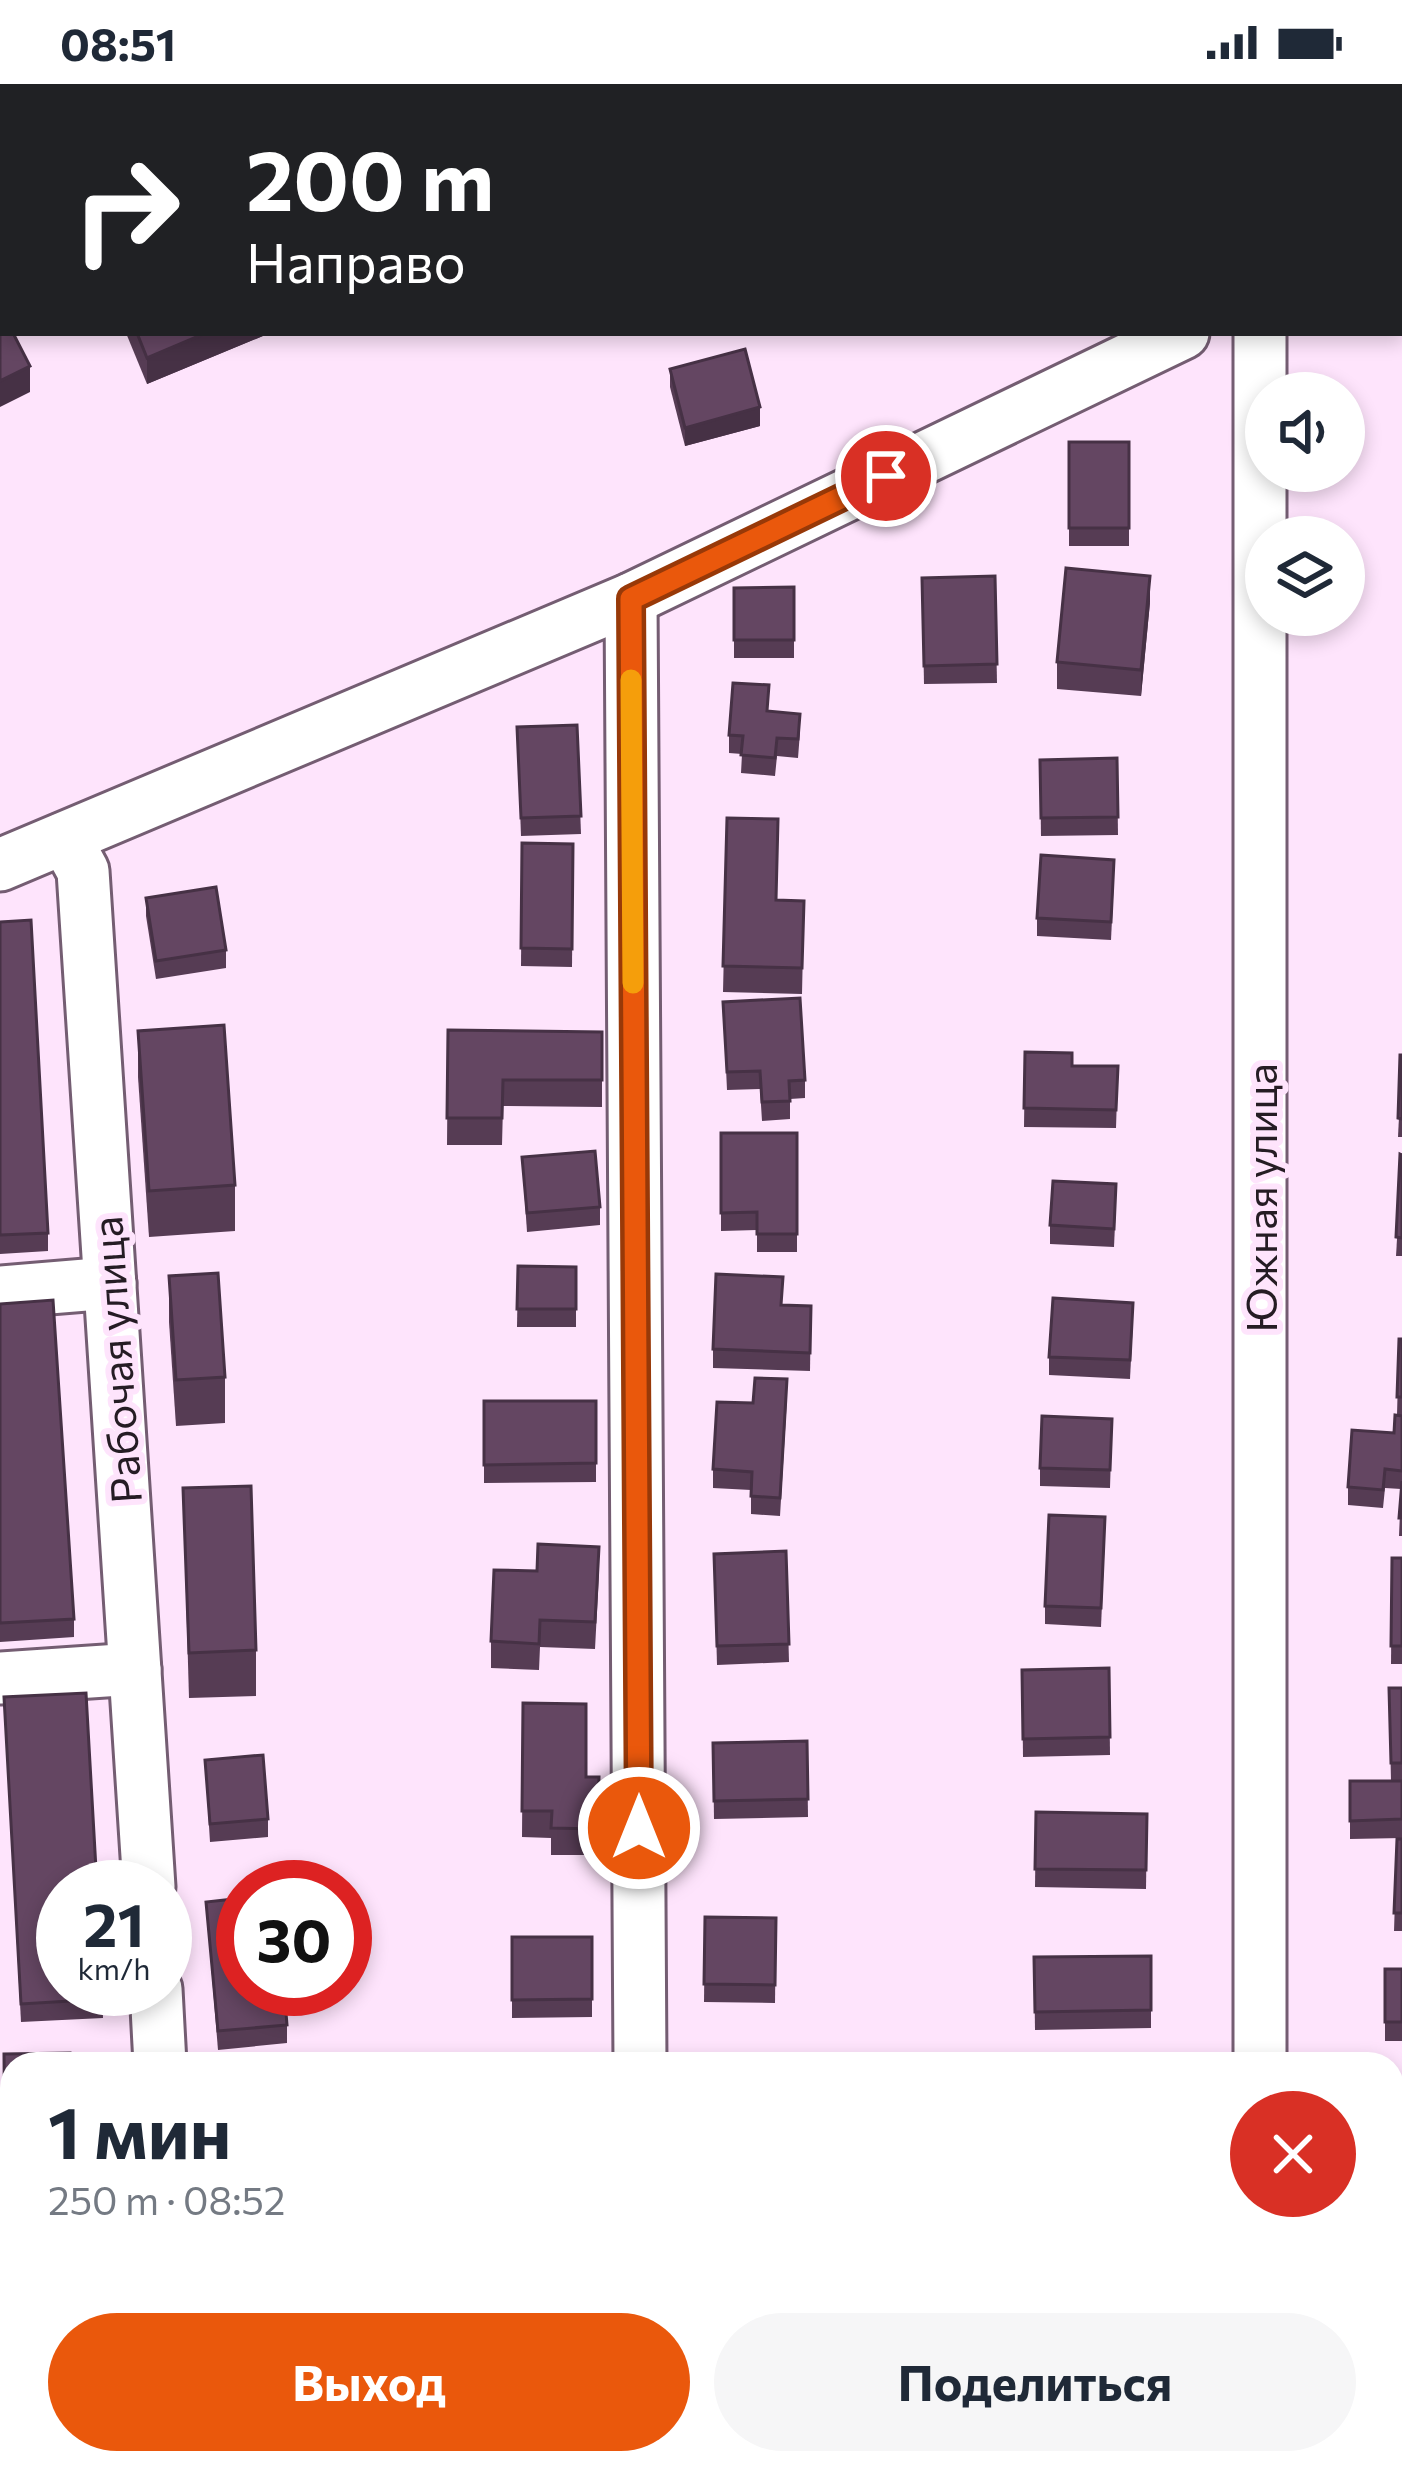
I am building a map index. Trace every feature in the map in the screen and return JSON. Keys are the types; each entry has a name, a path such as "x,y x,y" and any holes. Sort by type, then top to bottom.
{"street":[{"path":"0,865 631,599 1177,336"},
{"name":"Южная улица","path":"1260,336 1260,2052"},
{"path":"631,599 640,2052"},
{"name":"Рабочая улица","path":"65,838 83,871 147,1860"},
{"path":"0,1292 110,1283"},
{"path":"0,1678 135,1669"},
{"path":"157,2016 159,2052"}],"building":[{"path":"0,336 15,336 30,366 0,381"},
{"path":"138,336 199,336 147,358"},
{"path":"745,349 760,407 685,428 670,369"},
{"path":"1069,442 1129,442 1129,528 1069,528"},
{"path":"1066,568 1150,576 1141,670 1057,662"},
{"path":"995,576 997,664 924,666 922,578"},
{"path":"794,587 794,640 734,640 734,588"},
{"path":"733,683 769,685 767,711 800,714 798,739 777,738 775,758 741,755 743,736 729,735"},
{"path":"577,725 581,816 521,818 517,727"},
{"path":"1117,758 1118,817 1041,818 1040,760"},
{"path":"727,818 778,819 776,900 804,901 802,968 723,966"},
{"path":"522,843 573,844 572,949 521,948"},
{"path":"1041,855 1114,860 1111,922 1037,918"},
{"path":"216,887 226,950 156,961 146,898"},
{"path":"31,920 48,1233 0,1235 0,922"},
{"path":"800,998 805,1080 789,1081 790,1101 762,1102 760,1071 727,1072 723,1002"},
{"path":"224,1025 235,1185 149,1191 138,1031"},
{"path":"448,1030 602,1032 602,1080 503,1080 502,1118 447,1118"},
{"path":"1025,1052 1072,1053 1072,1066 1118,1066 1116,1110 1024,1108"},
{"path":"1402,1055 1402,1119 1398,1118"},
{"path":"721,1133 797,1133 797,1234 757,1234 757,1212 721,1213"},
{"path":"595,1151 600,1207 527,1213 522,1157"},
{"path":"1402,1155 1402,1238 1396,1237"},
{"path":"1053,1181 1116,1184 1114,1229 1050,1225"},
{"path":"518,1266 576,1267 576,1309 517,1309"},
{"path":"218,1273 225,1377 176,1380 169,1276"},
{"path":"716,1274 783,1277 781,1305 811,1306 810,1353 713,1349"},
{"path":"1053,1298 1133,1303 1130,1360 1049,1357"},
{"path":"53,1300 74,1619 0,1623 0,1304"},
{"path":"1402,1339 1402,1397 1397,1397"},
{"path":"755,1378 787,1379 780,1498 751,1496 752,1472 713,1469 717,1402 753,1403"},
{"path":"484,1401 596,1401 596,1463 484,1465"},
{"path":"1395,1415 1402,1416 1402,1471 1385,1469 1383,1490 1348,1487 1352,1430 1394,1433"},
{"path":"1042,1416 1112,1419 1110,1470 1040,1468"},
{"path":"251,1486 256,1650 189,1653 183,1488"},
{"path":"1049,1515 1105,1517 1101,1608 1045,1606"},
{"path":"538,1544 599,1547 595,1622 540,1620 539,1644 491,1641 494,1570 537,1571"},
{"path":"786,1551 789,1644 717,1646 714,1554"},
{"path":"1392,1558 1402,1558 1402,1646 1391,1646"},
{"path":"1109,1668 1110,1737 1023,1739 1022,1670"},
{"path":"1389,1688 1402,1688 1402,1763 1391,1763"},
{"path":"86,1693 95,1860 36,1860 36,2003 21,2004 4,1697"},
{"path":"523,1703 586,1704 586,1777 599,1777 598,1829 551,1828 552,1811 522,1811"},
{"path":"807,1741 808,1799 714,1801 713,1743"},
{"path":"263,1755 268,1819 210,1824 205,1760"},
{"path":"1350,1781 1402,1781 1402,1819 1350,1821"},
{"path":"1036,1812 1147,1814 1146,1870 1035,1869"},
{"path":"1397,1839 1402,1839 1402,1913 1394,1913"},
{"path":"216,1901 216,2010 206,1902"},
{"path":"705,1917 776,1918 775,1985 704,1984"},
{"path":"512,1937 592,1937 592,1999 512,2000"},
{"path":"1151,1956 1151,2010 1035,2012 1034,1957"},
{"path":"1385,1969 1402,1969 1402,2022 1385,2022"},
{"path":"217,2016 286,2016 287,2025 218,2031"}],"slow traffic":[{"path":"631,680 633,983"}],"route":[{"path":"639,1828 631,599 886,476"}]}
